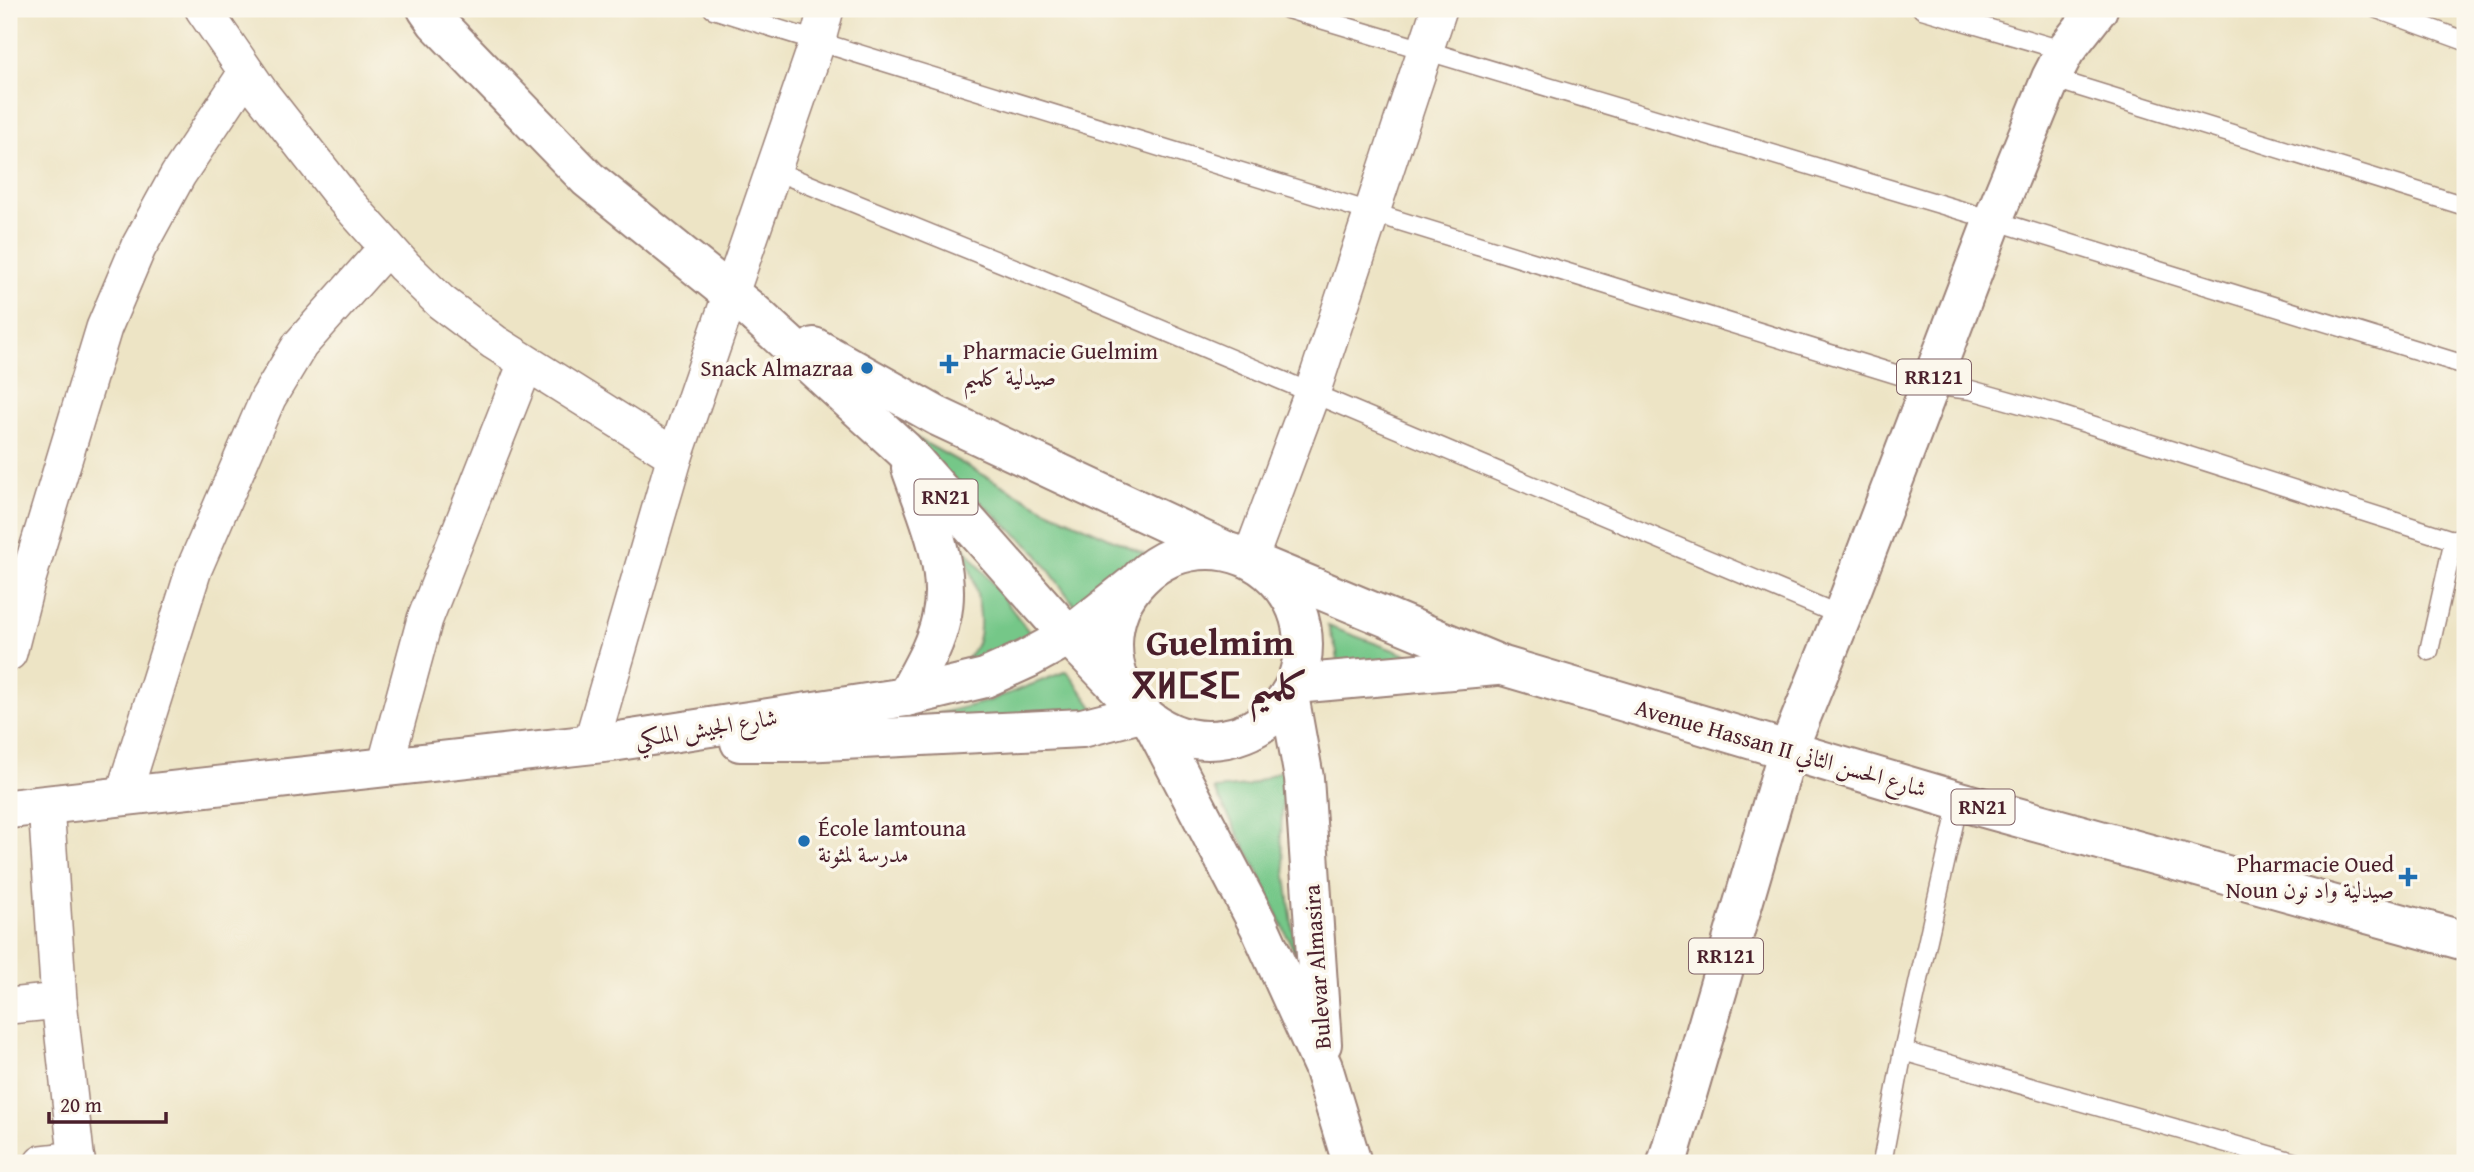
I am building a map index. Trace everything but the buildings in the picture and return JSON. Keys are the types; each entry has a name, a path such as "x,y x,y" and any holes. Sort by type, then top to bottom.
{"main road":[{"name":"RN21","path":"427,9 454,41 588,179 742,304 904,450 1069,636 1162,730 1187,738 1213,741 1239,735 1262,724 1282,706 1302,663 1304,641 1300,619 1292,599 1279,580 1246,559 937,416 742,304"},
{"name":"RR121","path":"1667,1163 1788,750 1993,220 2058,65 2096,10"},
{"path":"904,450 935,538 944,598 932,647 906,697"},
{"name":"RN21","path":"1140,710 1116,674 1112,651 1113,628 1120,606 1132,586 1151,568 1174,555 1200,549 1246,559"},
{"name":"Avenue Hassan II شارع الحسن الثاني","path":"1246,559 1503,666 1959,801 2465,941"},
{"name":"شارع الجيش الملكي","path":"602,743 906,697 985,678 1069,636 1132,586"},
{"name":"Avenue Hassan II شارع الحسن الثاني","path":"1292,689 1503,666"},
{"name":"Bulevar Almasira","path":"1292,689 1304,778 1324,1067"},
{"name":"شارع الجيش الملكي","path":"602,743 803,742 1082,728 1140,710"},
{"name":"Bulevar Almasira","path":"1140,710 1259,926 1324,1067"},
{"path":"27,807 602,743"},
{"path":"1324,1067 1352,1163"}],"street":[{"path":"203,9 246,73 344,200 441,302 494,342 675,456"},
{"path":"602,743 675,456 742,304 773,170 827,9"},
{"path":"1246,559 1311,393 1372,213 1423,49 1439,9"},
{"path":"9,653 28,579 104,328 138,248 178,175 246,73"},
{"path":"122,796 194,569 268,398 300,345 387,247"},
{"path":"385,767 425,619 526,363"},
{"path":"27,807 59,1001 77,1161 42,1163"},
{"path":"9,1006 59,1001"}],"lane":[{"path":"713,9 1931,385 1971,390 2057,414 2459,542 2429,651"},
{"path":"1287,9 1993,220 2465,365"},
{"path":"1922,9 2058,65 2465,206"},
{"path":"2377,9 2465,41"},
{"path":"773,170 1029,274 1842,616"},
{"path":"1882,1163 1903,1051 1959,801"},
{"path":"1903,1051 2297,1163"}],"green space":[{"path":"898,428 1047,510 1154,558 1081,614 1035,551"},
{"path":"962,544 1036,641 957,671 977,643 980,632 977,593"},
{"path":"1328,626 1437,666 1338,672 1337,652"},
{"path":"1067,671 1100,717 917,719 989,701"},
{"path":"1284,769 1281,836 1296,956 1258,871 1214,789 1247,786"}],"place":[{"name":"Pharmacie Guelmim صيدلية كلميم","path":"949,364"},
{"name":"Snack Almazraa","path":"867,368"},
{"name":"École lamtouna مدرسة لمثونة","path":"804,841"},
{"name":"Pharmacie Oued Noun صيدلية واد نون","path":"2408,877"}],"district":[{"name":"Guelmim ⴳⵍⵎⵉⵎ كلميم","path":"1220,664"}]}
